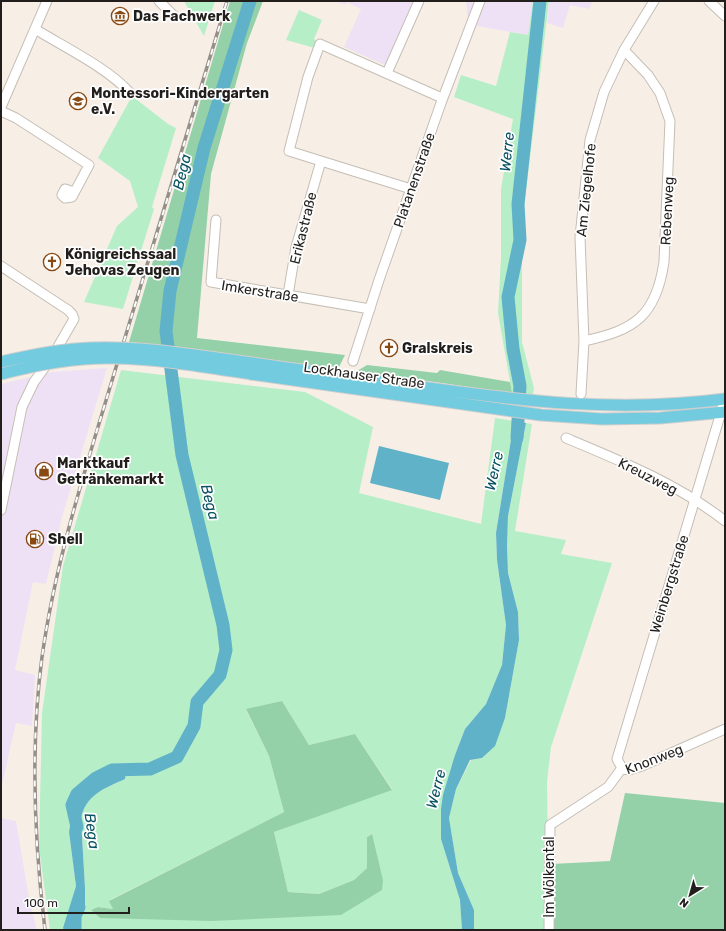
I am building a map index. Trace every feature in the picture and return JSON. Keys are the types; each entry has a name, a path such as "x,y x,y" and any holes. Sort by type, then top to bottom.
{"main road":[{"name":"Lockhauser Straße","path":"1,362 58,351 116,348 179,353 252,369"},
{"name":"Lockhauser Straße","path":"1,374 52,363 114,358 252,369 358,383 488,402 541,415 602,418 646,418 723,413"},
{"name":"Lockhauser Straße","path":"488,402 541,402 602,406 647,406 725,399"}],"street":[{"path":"1,107 47,1"},
{"path":"159,1 174,16"},
{"path":"387,73 419,1"},
{"name":"Platanenstraße","path":"353,361 442,98 480,1"},
{"name":"Am Ziegelhofe","path":"580,394 584,341 580,237 590,140 604,92 624,50 654,1"},
{"path":"709,1 725,16"},
{"path":"35,29 89,62 124,86 130,93"},
{"path":"411,189 289,151 308,77 320,44 442,98"},
{"name":"Rebenweg","path":"584,341 609,336 625,329 643,316 654,302 661,282 664,262 671,137 670,121 660,93 648,75 624,50"},
{"path":"1,111 16,118 89,165 74,192"},
{"name":"Erikastraße","path":"288,295 296,247 321,161"},
{"name":"Imkerstraße","path":"216,220 211,282 370,309"},
{"path":"1,266 72,314 73,323 46,367 34,382 22,407 1,510"},
{"name":"Weinbergstraße","path":"622,768 617,759 695,500 723,413 725,399"},
{"name":"Kreuzweg","path":"566,438 658,479 706,506 725,521"},
{"name":"Knonweg","path":"550,825 608,786 622,768 629,770 642,766 725,729"},
{"name":"Im Wölkental","path":"549,930 550,825"}],"shaded area":[{"path":"335,1 422,1 392,68 344,47 361,9 347,2 345,5"},
{"path":"466,1 533,1 528,35 477,26 468,21"},
{"path":"549,1 592,1 589,9 570,5 563,28 547,23"},
{"path":"107,368 62,517 46,584 33,582 15,670 35,675 32,726 16,723 1,789 1,384 52,372"},
{"path":"1,818 16,821 30,904 37,930 1,930"}],"green space":[{"path":"184,1 215,1 204,36"},
{"path":"230,1 263,1 247,43 211,174 197,338 345,355 338,369 181,347 129,342"},
{"path":"533,1 549,1 522,224 522,342 534,388 533,395 512,393 498,313 501,258 501,189 513,119 454,97 461,75 496,86 510,32 528,35"},
{"path":"299,10 322,20 314,39 318,43 315,48 286,40"},
{"path":"132,96 168,124 176,128 152,207 154,209 123,309 84,302 117,226 138,207 130,181 98,158"},
{"path":"367,365 437,373 440,370 510,382 512,393 357,371"},
{"path":"121,370 305,392 373,427 359,493 481,524 495,418 514,421 496,533 497,560 506,625 502,665 486,704 465,729 455,755 441,839 460,900 462,930 73,930 85,888 81,819 83,811 91,798 97,793 125,779 126,771 96,782 69,832 76,886 63,930 50,930 39,847 42,713 63,566","holes":["282,701 309,745 355,734 392,789 274,832 288,892 319,894 354,880 367,868 367,837 371,834 382,890 100,918 91,910 98,907 113,909 110,900 284,812 269,756 246,710"]},
{"path":"526,423 532,424 515,531 566,540 561,554 612,563 551,747 547,782 548,862 545,930 474,930 474,910 458,873 449,818 456,789 471,760 482,758 494,746 505,718 519,640 518,612 508,573 508,516"},
{"path":"282,701 309,745 355,734 392,790 274,832 288,892 319,894 354,880 367,868 367,837 372,834 383,880 382,890 341,915 211,921 100,918 91,910 98,907 113,909 109,901 284,812 269,756 246,709"},
{"path":"625,793 725,803 725,930 552,930 552,864 610,861"}],"water":[{"path":"514,421 526,423 508,516 507,546 508,573 518,612 519,640 505,718 495,746 482,758 470,760 456,789 449,818 458,873 474,910 474,930 462,930 460,900 441,839 441,809 443,795 455,755 465,729 486,704 502,665 506,625 497,560 496,533"},
{"path":"379,446 449,463 440,500 370,483"},
{"path":"126,771 125,779 97,793 91,798 83,811 81,819 85,904 73,930 64,930 63,928 76,886 69,832 73,810 81,797 96,782"}],"waterway":[{"name":"Bega","path":"77,827 72,805 77,794 96,778 112,770 150,769 177,757 194,726 197,702 220,675 226,650 223,625 182,455 166,331 170,291 204,148 250,1"},
{"name":"Werre","path":"517,438 520,386 513,349 508,297 520,240 518,204 540,1"},
{"name":"Bega","path":"75,930 75,916 79,907"}],"railway":[{"path":"45,930 36,828 35,759 38,691 48,620 64,546 84,473 227,1"}],"place":[{"name":"Das Fachwerk","path":"120,16"},
{"name":"Montessori-Kindergarten e.V.","path":"78,101"},
{"name":"Königreichssaal Jehovas Zeugen","path":"52,262"},
{"name":"Gralskreis","path":"389,348"},
{"name":"Marktkauf Getränkemarkt","path":"44,471"},
{"name":"Shell","path":"35,539"}]}
